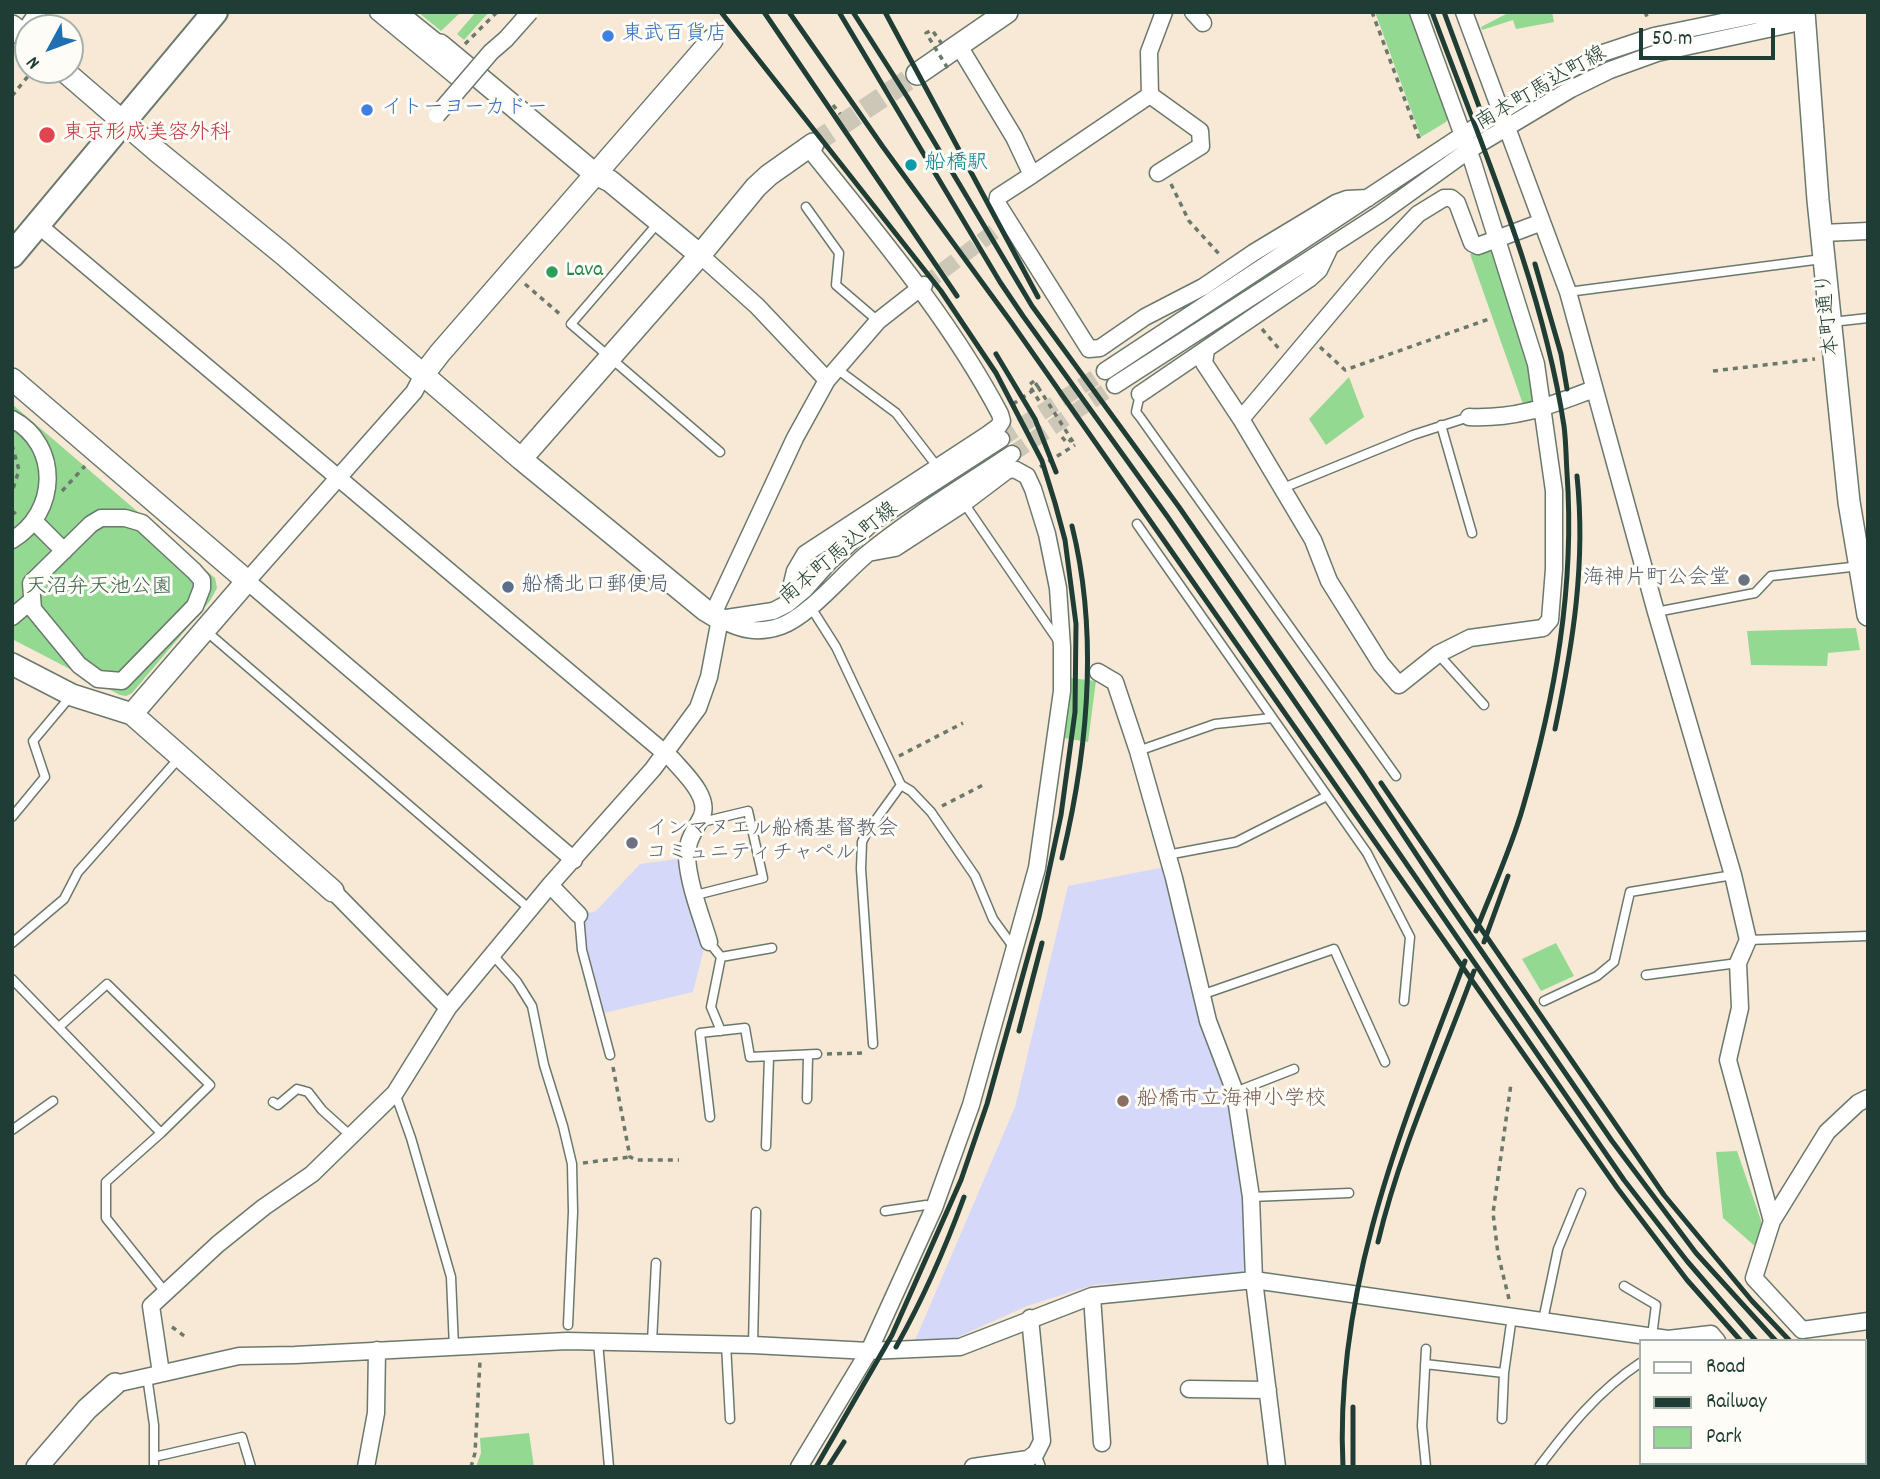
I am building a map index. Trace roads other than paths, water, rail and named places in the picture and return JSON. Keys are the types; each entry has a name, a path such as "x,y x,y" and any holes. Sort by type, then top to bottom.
{"main road":[{"path":"12,255 215,12"}],"street":[{"path":"378,12 464,83"},
{"path":"400,12 595,174 610,181 700,255 832,374"},
{"path":"437,115 491,51 506,39 530,12"},
{"path":"917,74 950,45 1007,12"},
{"path":"1150,95 1149,52 1164,12"},
{"path":"1206,350 1204,363 1241,419 1313,540 1329,581 1381,664 1399,685 1438,653 1470,638 1543,628 1550,620 1554,569 1554,491 1536,363 1499,239 1418,12"},
{"path":"1464,12 1569,292 1656,612 1733,875 1748,940 1738,963 1740,1007 1728,1060 1772,1221"},
{"name":"南本町馬込町線","path":"1115,385 1330,247 1466,143 1502,111 1563,73 1604,53 1654,36 1756,15 1804,17"},
{"name":"南本町馬込町線","path":"1105,371 1369,198 1466,143 1507,127 1571,89 1609,70 1657,53 1804,17"},
{"name":"本町通り","path":"1804,17 1849,502 1868,615"},
{"path":"132,714 414,392 440,353 712,40"},
{"path":"950,45 1014,137 1032,175"},
{"path":"79,84 283,254 521,459 716,618"},
{"path":"1150,95 1200,131 1201,146 1161,172"},
{"path":"1150,95 998,197 997,203 1006,223 1089,349 1100,348 1145,317 1203,287 1336,203 1347,199 1369,198"},
{"path":"521,459 762,181 811,145 921,287 975,367 1002,421 998,427 805,554 795,571 787,604"},
{"path":"1241,419 1381,253 1418,215 1444,198 1451,198 1457,203 1470,240 1478,247 1542,222"},
{"path":"37,224 664,753 700,791 703,812 689,841 687,855 709,942"},
{"path":"1822,233 1868,231"},
{"path":"1140,394 1309,279 1319,270 1330,247"},
{"path":"154,1374 151,1306 218,1244 264,1207 313,1174 395,1093 448,1008 664,753 698,708 716,648 716,618 794,438 832,374 878,321 921,287"},
{"path":"12,379 574,860"},
{"path":"1469,418 1523,415 1594,389"},
{"path":"12,419 35,438 46,462 48,489 43,506 34,521 12,540"},
{"name":"南本町馬込町線","path":"716,618 773,611 787,604 873,521 1001,439"},
{"name":"南本町馬込町線","path":"716,618 738,629 755,630 780,626 796,619 868,554 1012,454"},
{"path":"799,1467 869,1352 934,1208 971,1105 1037,868 1062,691 1058,588 1047,534 1027,476 1016,470 1009,470 895,548 868,554"},
{"path":"101,518 125,518 142,523 202,580 195,606 122,681 98,679 85,671 38,617 31,601 31,583 91,524 101,518"},
{"path":"34,521 64,551"},
{"path":"12,617 31,601"},
{"path":"12,664 72,695 132,714 333,891 448,1008"},
{"path":"1098,672 1115,682 1138,751 1167,855 1200,995 1235,1092 1251,1197 1254,1280 1277,1467"},
{"path":"550,886 579,915"},
{"path":"1868,1098 1858,1103 1827,1132 1772,1221 1754,1278 1802,1330 1868,1321"},
{"path":"37,1467 87,1409 115,1384 239,1356 481,1347 567,1333 598,1342 726,1344 869,1352 960,1347 1092,1296 1254,1280 1663,1339 1711,1334 1715,1339"},
{"path":"1092,1296 1102,1443"},
{"path":"972,1467 1028,1459 1039,1460 1042,1441 1030,1318"},
{"path":"366,1467 376,1413 377,1350"},
{"path":"1189,1388 1268,1390"}],"lane":[{"path":"806,207 839,253 835,285 878,321"},
{"path":"659,222 571,324 720,452"},
{"path":"1569,292 1825,259"},
{"path":"1831,322 1868,318"},
{"path":"832,374 896,413 936,466"},
{"path":"1140,394 1136,412 1396,776"},
{"path":"1283,488 1441,425 1469,418"},
{"path":"1441,425 1472,533"},
{"path":"964,503 1062,647"},
{"path":"1137,524 1367,853 1410,937 1404,1001"},
{"path":"1656,612 1755,593 1771,576 1860,566"},
{"path":"810,606 836,648 901,785 911,791 931,812 975,876 993,919 1014,948"},
{"path":"205,630 531,910"},
{"path":"1438,653 1484,705"},
{"path":"12,817 45,777 33,741 72,695"},
{"path":"1138,751 1215,724 1272,718"},
{"path":"12,943 64,899 78,872 180,757"},
{"path":"873,1044 861,869 862,842 901,785"},
{"path":"1167,855 1236,842 1327,796"},
{"path":"695,895 762,878 748,811 698,823"},
{"path":"1544,1001 1597,976 1614,962 1630,892 1733,875"},
{"path":"579,915 582,950 610,1055"},
{"path":"1748,940 1868,936"},
{"path":"709,942 721,957 711,1007 720,1031"},
{"path":"721,957 772,948"},
{"path":"1200,995 1334,949 1385,1062"},
{"path":"492,954 517,982 532,1006 544,1065 572,1164 573,1212 567,1333"},
{"path":"1646,975 1738,963"},
{"path":"12,979 161,1133"},
{"path":"59,1027 107,984 210,1085 106,1182 106,1218 166,1293"},
{"path":"710,1117 700,1033 745,1028 750,1057 813,1055 807,1100"},
{"path":"766,1146 769,1057"},
{"path":"1235,1092 1294,1069"},
{"path":"273,1102 278,1105 297,1089 308,1091 322,1110 352,1137"},
{"path":"395,1093 411,1138 451,1277 454,1348"},
{"path":"12,1130 53,1101"},
{"path":"1251,1197 1349,1193"},
{"path":"1543,1320 1558,1249 1581,1193"},
{"path":"885,1211 926,1205 934,1208"},
{"path":"753,1345 756,1212"},
{"path":"652,1342 656,1263"},
{"path":"1624,1286 1656,1305 1663,1339"},
{"path":"1502,1419 1504,1373 1512,1316"},
{"path":"598,1342 609,1467"},
{"path":"726,1344 730,1419"},
{"path":"1426,1349 1422,1426 1426,1467"},
{"path":"1425,1364 1504,1373"},
{"path":"1539,1467 1572,1422 1617,1378 1638,1364"},
{"path":"154,1374 154,1467"},
{"path":"154,1457 242,1437 251,1467"}],"tunnel":[{"path":"813,144 917,74"},
{"path":"924,285 1004,224"},
{"path":"1001,439 1105,371"},
{"path":"1012,454 1115,385"}],"railway":[{"path":"721,12 941,291 996,373 1042,461 1065,540 1076,624 1075,712 1061,815 1039,917 987,1104 961,1180 892,1335 816,1467"},
{"path":"764,12 957,296"},
{"path":"789,12 883,147 1011,322 1618,1189 1687,1280 1739,1339"},
{"path":"839,12 1023,316 1167,516 1624,1180 1687,1261 1754,1339"},
{"path":"853,12 908,98 1032,306 1179,507 1612,1141 1696,1253 1774,1339"},
{"path":"885,12 1038,297"},
{"path":"1432,12 1526,268 1554,373 1566,449 1568,558 1553,683 1545,725 1518,823 1476,931"},
{"path":"1444,12 1481,112"},
{"path":"1535,264 1561,354 1567,389"},
{"path":"996,354 1035,419 1056,472"},
{"path":"1555,729 1572,635 1579,572 1577,476"},
{"path":"1062,858 1078,776 1087,692 1085,609 1072,526"},
{"path":"1381,783 1664,1195 1752,1301 1788,1339"},
{"path":"1484,942 1508,876"},
{"path":"1019,1031 1042,943"},
{"path":"1343,1467 1343,1401 1350,1335 1361,1271 1397,1146 1465,961"},
{"path":"1378,1242 1409,1139 1474,971"},
{"path":"896,1347 933,1274 964,1197"},
{"path":"1353,1407 1353,1467"},
{"path":"828,1467 844,1442"}],"place":[{"name":"東武百貨店","path":"608,36"},
{"name":"イトーヨーカドー","path":"367,110"},
{"name":"東京形成美容外科","path":"47,135"},
{"name":"船橋駅","path":"911,165"},
{"name":"Lava","path":"552,272"},
{"name":"海神片町公会堂","path":"1744,580"},
{"name":"船橋北口郵便局","path":"508,587"},
{"name":"インマヌエル船橋基督教会 コミュニティチャペル","path":"632,843"},
{"name":"船橋市立海神小学校","path":"1123,1101"}],"park label":[{"name":"天沼弁天池公園","path":"99,589"}]}
